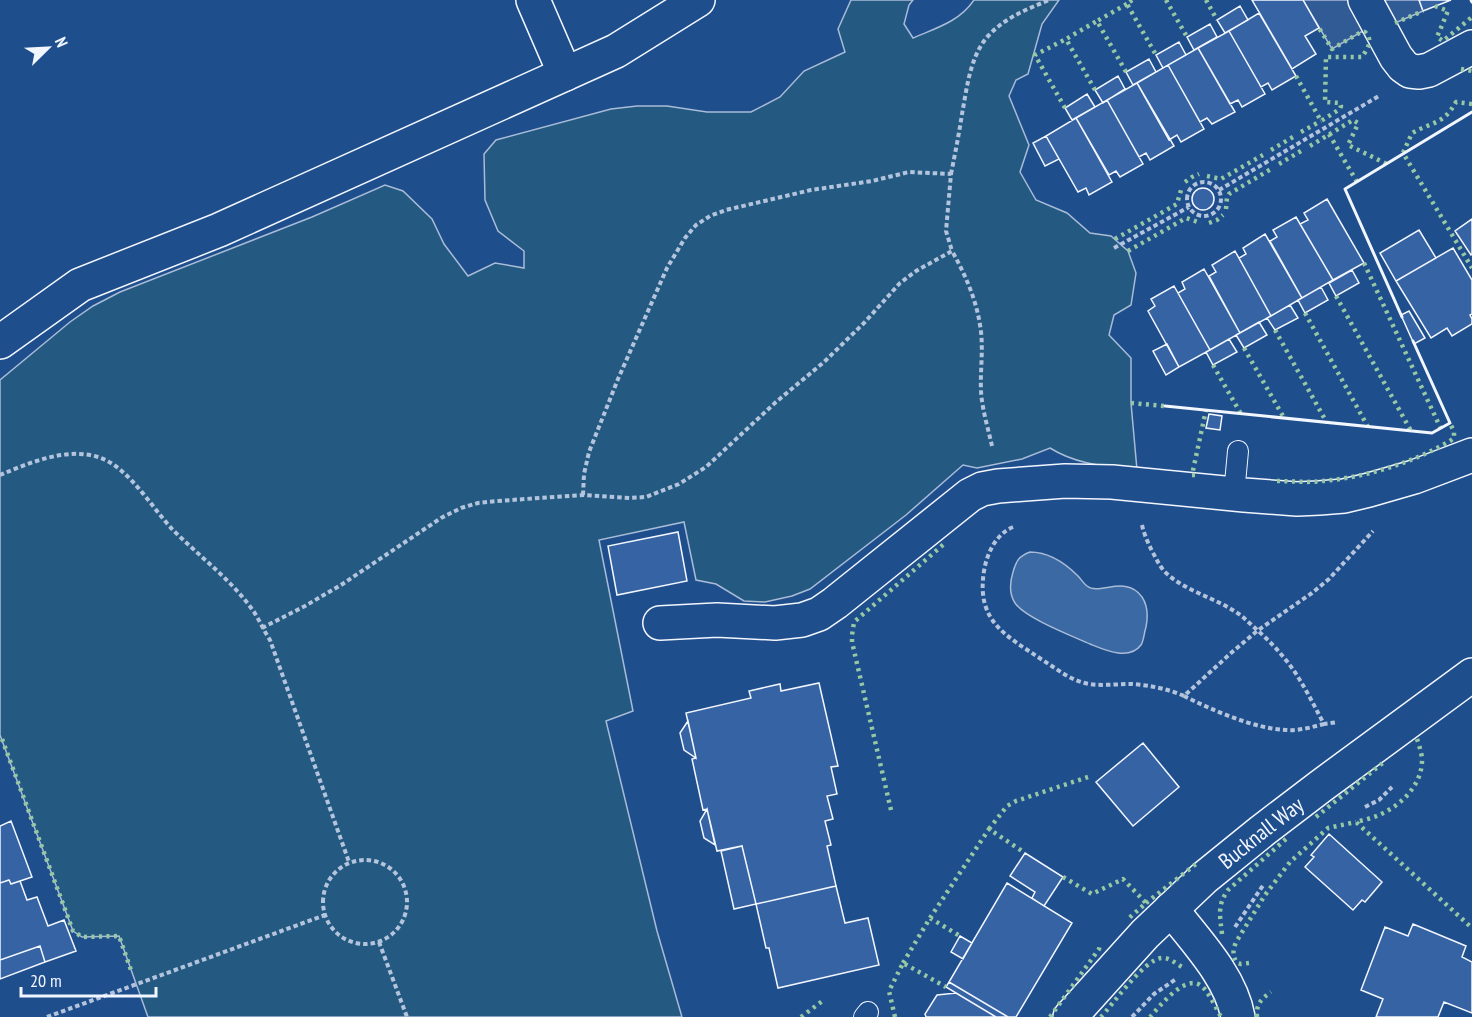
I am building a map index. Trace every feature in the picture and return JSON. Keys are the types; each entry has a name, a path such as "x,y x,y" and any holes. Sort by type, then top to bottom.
{"street":[{"path":"533,0 565,74"},
{"path":"0,342 80,285 219,230 616,51 698,0"},
{"path":"1365,0 1396,57 1410,71 1429,70 1472,47"},
{"path":"660,623 717,620 776,623 802,620 819,614 970,495 982,489 1077,481 1112,482 1297,499 1319,498 1344,496 1388,485 1472,455"},
{"name":"Bucknall Way","path":"1070,1017 1144,934 1204,878 1384,738 1472,675"},
{"path":"1171,909 1211,961 1230,991 1238,1017"}],"lane":[{"path":"1234,494 1238,451"}],"path":[{"path":"998,486 981,390 983,345 981,326 946,231 951,174 973,63 979,49 999,25 1049,0"},
{"path":"1219,190 1389,91 1407,69"},
{"path":"583,495 584,474 589,452 618,379 667,268 685,238 696,225 726,210 812,190 872,181 909,172 951,174"},
{"path":"1206,182 1219,190 1221,202 1210,215 1198,215 1189,207 1188,192 1195,184 1206,182"},
{"path":"1114,248 1189,207"},
{"path":"262,628 341,585 461,507 497,501 583,495 646,497 678,484 706,467 776,402 824,363 900,283 916,271 952,251"},
{"path":"0,475 31,463 71,454 86,454 100,458 125,473 172,529 235,588 255,613 270,640 349,862"},
{"path":"1033,484 1036,521 1009,529 1001,534 994,542 984,570 984,598 998,629 1069,677 1082,682 1148,686 1184,696 1208,708 1276,729 1300,730 1341,722 1364,725 1384,738 1393,751 1397,773 1394,784 1388,792 1379,800 1360,808"},
{"path":"1184,696 1257,631 1329,579 1389,511 1388,485"},
{"path":"1144,486 1143,529 1158,563 1178,581 1242,616 1290,666 1324,724"},
{"path":"365,860 380,862 392,870 403,883 408,897 402,922 392,934 379,942 362,944 338,935 325,915 325,891 331,877 349,862 365,860"},
{"path":"1132,1017 1154,994 1211,961 1225,949 1245,910 1269,876"},
{"path":"47,1017 325,915"},
{"path":"379,942 407,1017"}],"shaded area":[{"path":"851,0 913,0 909,5 904,24 913,38 954,19 974,0 1059,0 1042,24 1028,74 1016,80 1009,96 1029,145 1020,172 1036,200 1067,213 1090,233 1111,236 1128,251 1136,273 1131,305 1114,315 1109,335 1131,358 1131,403 1137,470 1081,461 1050,448 1022,459 977,468 963,465 906,515 810,589 765,602 744,601 716,584 696,580 684,522 599,540 633,711 606,721 657,931 682,1017 148,1017 119,936 82,937 73,931 0,735 0,380 70,322 93,306 120,292 312,217 385,185 403,191 432,219 444,244 468,276 495,263 524,268 524,251 498,231 485,200 484,154 496,140 611,109 637,106 667,106 707,112 751,112 780,97 804,71 845,52 838,29"},
{"path":"1303,0 1419,0 1423,11 1395,23 1361,32 1332,49"},
{"path":"1037,552 1056,559 1092,588 1121,586 1136,590 1144,600 1147,612 1141,645 1130,652 1110,651 1050,626 1020,609 1012,596 1011,580 1017,562 1023,555"}],"building":[{"path":"1252,0 1303,0 1319,28 1305,36 1316,54 1292,69"},
{"path":"1419,0 1451,0 1423,11"},
{"path":"1240,6 1248,20 1225,33 1217,20"},
{"path":"1259,13 1296,76 1272,90 1268,83 1261,87 1229,31"},
{"path":"1210,24 1217,37 1194,50 1187,37"},
{"path":"1229,31 1265,94 1242,107 1238,100 1230,104 1198,48"},
{"path":"1179,42 1186,55 1163,68 1156,55"},
{"path":"1198,48 1235,112 1212,124 1207,118 1200,122 1168,65"},
{"path":"1149,59 1156,72 1133,85 1126,72"},
{"path":"1168,65 1204,129 1181,142 1177,135 1169,140 1137,83"},
{"path":"1118,76 1125,89 1103,103 1095,90"},
{"path":"1137,83 1174,146 1150,160 1146,153 1139,157 1107,100"},
{"path":"1087,94 1095,107 1072,120 1065,108"},
{"path":"1107,100 1143,164 1120,177 1116,171 1109,175 1076,118"},
{"path":"1076,118 1112,182 1089,195 1086,188 1078,192 1046,136"},
{"path":"1046,136 1059,159 1045,166 1033,143"},
{"path":"1203,188 1211,191 1214,199 1211,207 1203,210 1195,207 1192,199 1195,191"},
{"path":"1327,199 1364,263 1333,280 1300,224 1308,220 1304,213"},
{"path":"1296,217 1333,280 1302,298 1270,241 1277,237 1273,230"},
{"path":"1472,219 1472,254 1471,255 1455,231"},
{"path":"1419,230 1436,258 1396,281 1380,253"},
{"path":"1265,234 1302,298 1271,316 1239,258 1246,254 1243,248"},
{"path":"1453,248 1472,280 1472,314 1470,315 1472,324 1452,336 1447,328 1431,338 1396,281"},
{"path":"1235,251 1271,316 1240,333 1209,276 1216,272 1212,265"},
{"path":"1204,269 1240,333 1210,350 1178,293 1185,289 1182,282"},
{"path":"1352,270 1359,283 1336,296 1329,283"},
{"path":"1174,286 1210,350 1179,367 1148,311 1155,306 1151,299"},
{"path":"1321,287 1328,300 1305,313 1298,300"},
{"path":"1290,305 1298,318 1275,330 1267,318"},
{"path":"1409,311 1425,338 1414,344 1401,315"},
{"path":"1259,322 1267,335 1244,348 1236,335"},
{"path":"1229,339 1237,352 1213,365 1206,352"},
{"path":"1167,344 1179,367 1166,375 1153,351"},
{"path":"1209,414 1222,416 1220,430 1206,428"},
{"path":"678,532 687,581 617,595 608,546"},
{"path":"819,683 838,766 831,767 837,794 827,796 833,819 825,821 831,845 827,846 836,886 756,904 742,846 717,851 707,809 703,810 692,759 696,758 686,713 751,698 749,691 780,684 781,691"},
{"path":"688,721 696,758 684,750 680,733"},
{"path":"1143,743 1179,787 1133,826 1096,782"},
{"path":"707,809 715,845 704,838 700,821"},
{"path":"11,821 32,877 11,884 9,880 0,883 0,826"},
{"path":"1329,834 1382,882 1365,902 1362,900 1353,910 1305,867 1314,857 1311,855"},
{"path":"742,846 756,904 734,909 721,851"},
{"path":"1025,853 1063,877 1044,906 1032,898 1035,892 1010,876"},
{"path":"9,880 11,884 20,881 27,900 37,897 48,926 64,920 76,951 45,962 40,946 0,960 0,883"},
{"path":"1007,883 1072,923 1016,1017 1008,1017 949,982"},
{"path":"836,886 845,923 868,918 879,965 778,988 756,904"},
{"path":"1413,924 1466,946 1462,957 1472,962 1472,1013 1444,1002 1438,1017 1376,1017 1383,999 1361,990 1385,927 1408,936"},
{"path":"960,936 972,943 963,959 951,952"},
{"path":"40,946 45,962 0,979 0,960"},
{"path":"949,982 1008,1017 996,1017 946,987"},
{"path":"956,993 996,1017 926,1017 925,1014 937,995"}],"hedge":[{"path":"1132,0 1127,4 1156,55"},
{"path":"1166,0 1187,37"},
{"path":"1206,0 1217,20"},
{"path":"1126,72 1097,21 1127,4"},
{"path":"1435,6 1448,11 1437,37 1443,41 1472,17"},
{"path":"1395,23 1423,11"},
{"path":"1095,90 1066,39 1097,21"},
{"path":"1296,76 1321,121 1340,109 1340,103 1325,102 1326,57 1362,57 1369,45 1368,35 1361,32 1332,49 1319,28"},
{"path":"1065,108 1035,55 1066,39"},
{"path":"1461,69 1472,71"},
{"path":"1472,104 1456,102 1442,119 1412,133 1403,153 1472,268"},
{"path":"1310,146 1353,120 1358,123 1348,145 1387,164"},
{"path":"1301,132 1321,121"},
{"path":"1329,134 1357,182"},
{"path":"1271,150 1293,137"},
{"path":"1279,164 1301,151"},
{"path":"1207,176 1221,179 1263,155"},
{"path":"1226,209 1229,194 1271,169"},
{"path":"1185,182 1199,174"},
{"path":"1115,239 1177,204 1181,190"},
{"path":"1209,223 1223,215"},
{"path":"1128,251 1186,218 1201,223"},
{"path":"1364,263 1441,429"},
{"path":"1336,296 1411,431"},
{"path":"1305,313 1368,427"},
{"path":"1275,330 1327,423"},
{"path":"1244,348 1284,418"},
{"path":"1213,365 1241,414"},
{"path":"1131,403 1165,406"},
{"path":"1195,475 1192,475 1206,410"},
{"path":"1277,481 1323,481 1389,468 1450,441 1454,438 1450,423"},
{"path":"891,810 852,642 854,622 944,544"},
{"path":"2,739 73,931 82,937 119,936 132,973"},
{"path":"1417,739 1421,750 1421,768 1410,792 1396,806 1374,817 1356,822 1472,928"},
{"path":"1316,817 1384,762"},
{"path":"989,829 1007,806 1016,801 1088,777"},
{"path":"1249,963 1237,963 1234,957 1236,942 1265,895 1290,862 1328,828 1356,822"},
{"path":"930,918 989,829 1025,853"},
{"path":"1222,934 1221,906 1228,890 1286,839"},
{"path":"1146,903 1196,864"},
{"path":"1063,877 1092,894 1123,879 1146,903 1128,919"},
{"path":"903,963 930,918 960,936"},
{"path":"1050,1017 1099,949 1100,944"},
{"path":"1101,1017 1129,983 1154,961 1167,958 1182,967"},
{"path":"895,1017 889,991 903,963 946,987"},
{"path":"1150,1017 1172,994 1187,984 1194,983 1206,991 1221,1017"},
{"path":"1257,1017 1260,1002 1271,992"},
{"path":"801,1017 825,999"}],"wall":[{"path":"1402,317 1345,189 1472,112"},
{"path":"1165,406 1432,433 1450,423 1413,341"}]}
